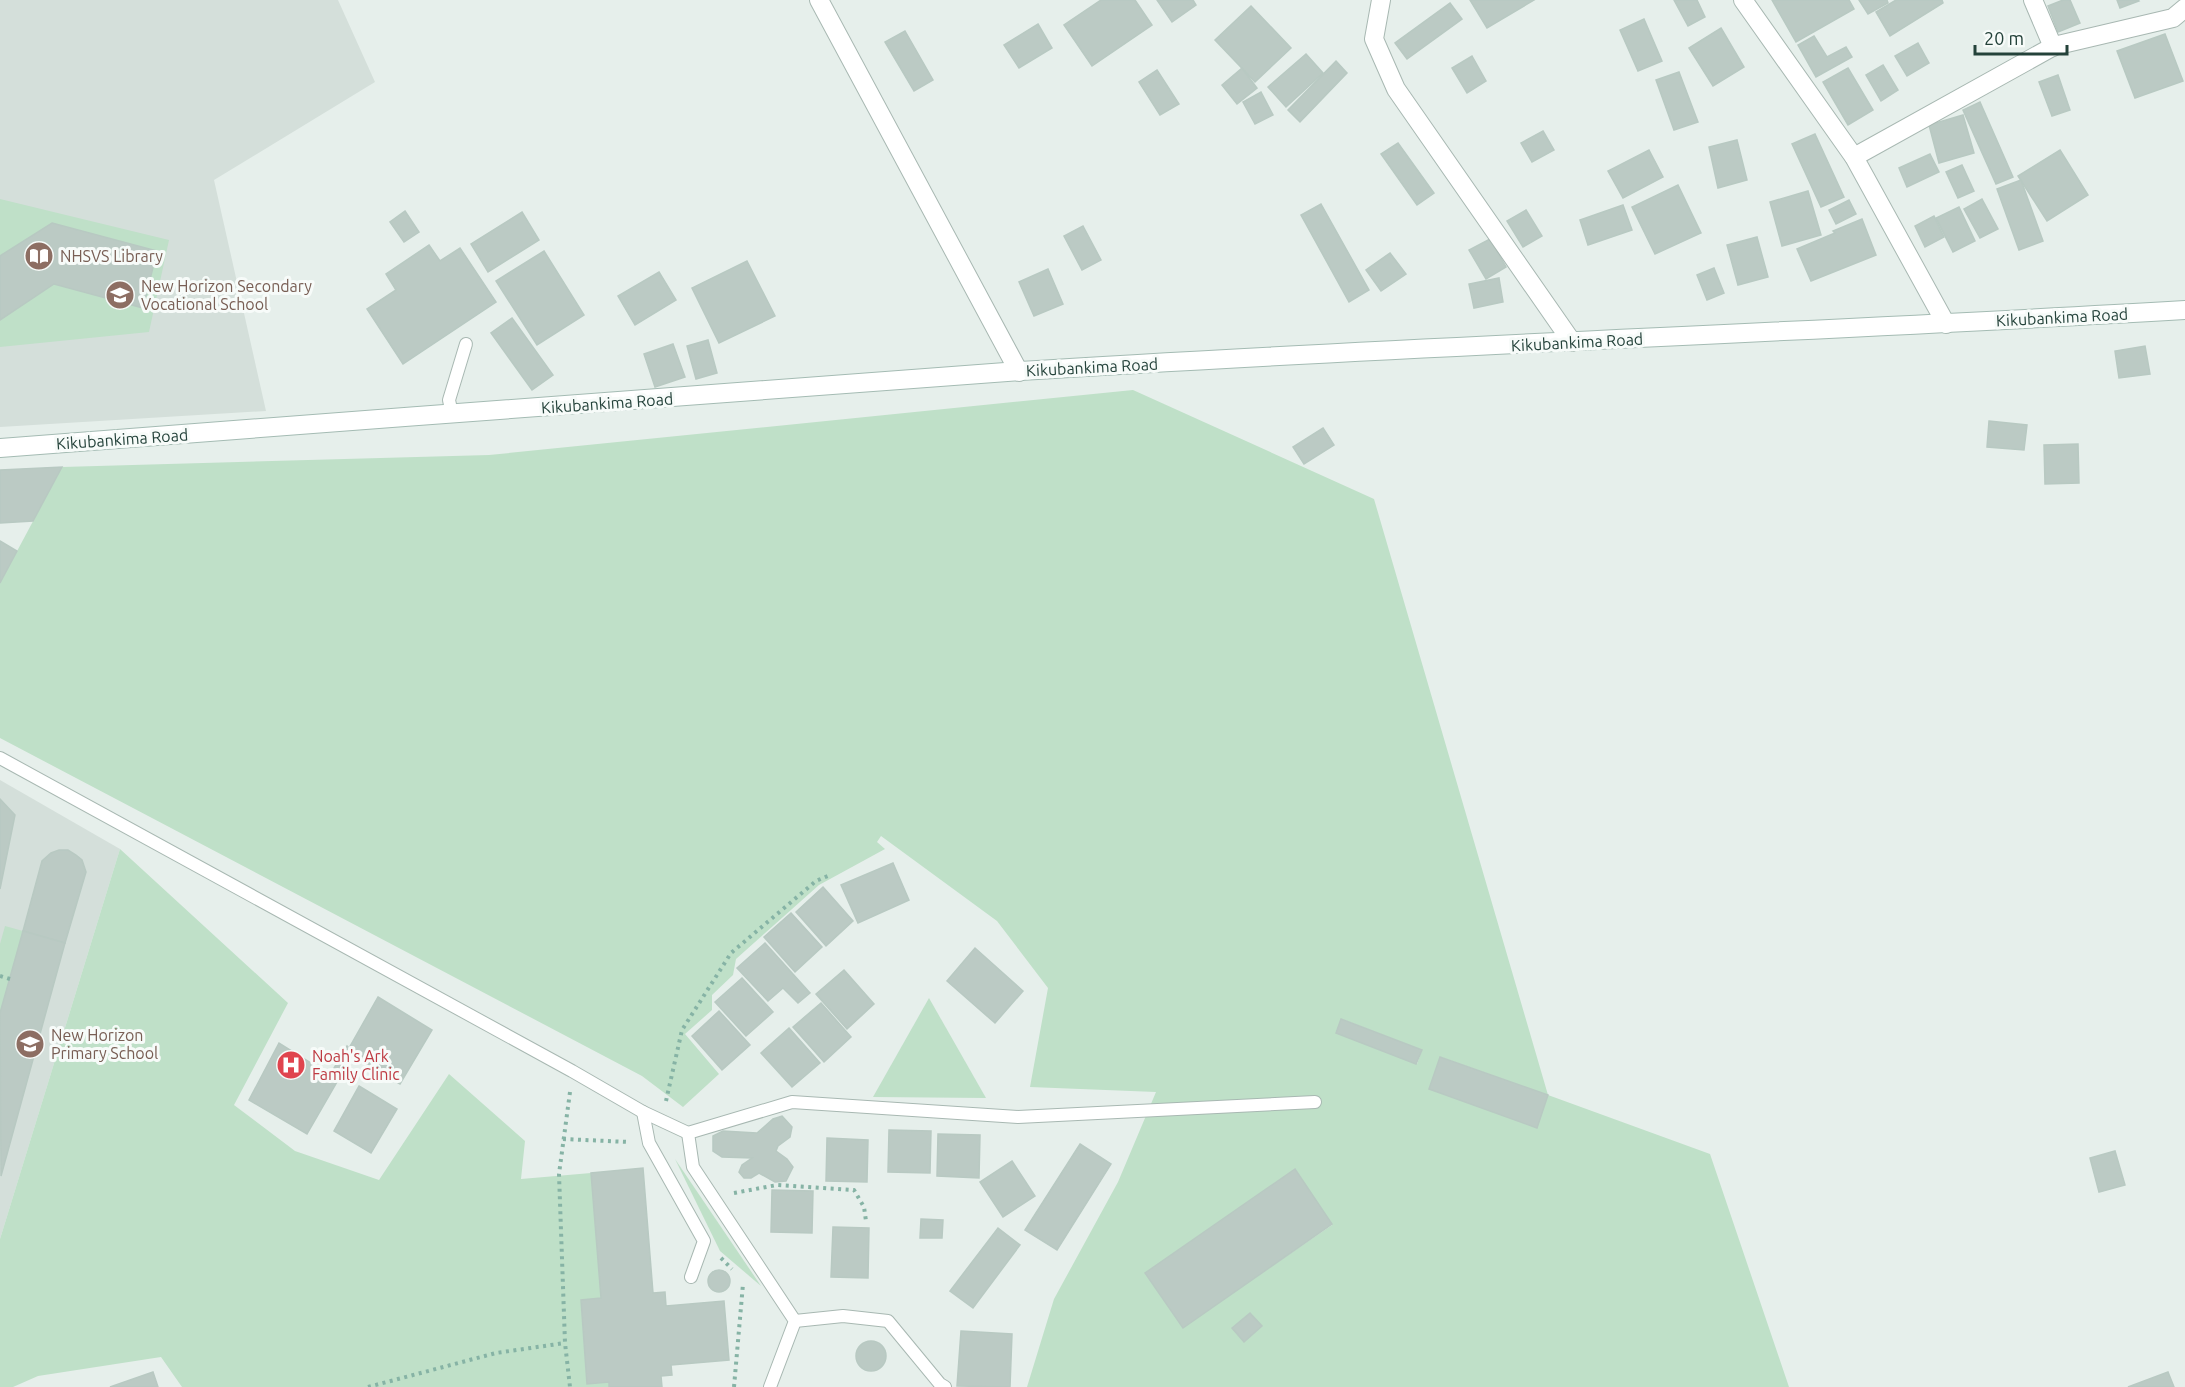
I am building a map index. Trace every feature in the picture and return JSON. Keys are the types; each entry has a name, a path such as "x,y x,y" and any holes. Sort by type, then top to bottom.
{"street":[{"path":"819,0 1019,372"},
{"path":"1381,0 1374,39 1396,89 1572,342"},
{"path":"1743,0 1854,157 1946,324"},
{"path":"2033,0 2053,47"},
{"path":"1854,157 2053,47 2173,18 2185,9"},
{"name":"Kikubankima Road","path":"0,448 1019,372 2185,310"}],"lane":[{"path":"452,414 449,400 466,344"},
{"path":"0,758 643,1112 688,1133 792,1102 1018,1117 1315,1102"},
{"path":"643,1112 649,1143 704,1241 691,1277"},
{"path":"688,1133 693,1167 795,1321"},
{"path":"795,1321 843,1316 888,1321 940,1384 945,1387"},
{"path":"770,1387 795,1321"}],"path":[{"path":"662,1119 682,1030 731,953 816,881 830,875"},
{"path":"0,976 10,979"},
{"path":"570,1387 565,1343 559,1174 572,1071"},
{"path":"563,1139 649,1143"},
{"path":"713,1198 777,1185 854,1190 864,1207 866,1221"},
{"path":"704,1241 736,1273"},
{"path":"734,1387 744,1280 777,1294"},
{"path":"368,1387 496,1353 565,1343"}],"shaded area":[{"name":"New Horizon Secondary Vocational School","path":"0,0 338,0 375,82 214,180 266,411 0,427"},
{"name":"New Horizon Primary School","path":"0,780 120,849 0,1239"}],"green space":[{"path":"0,199 169,240 149,332 0,347"},
{"path":"1133,390 1374,499 1548,1095 1710,1154 1789,1387 1027,1387 1054,1299 1118,1182 1156,1092 1030,1087 1048,988 997,921 881,836 877,842 885,849 819,885 736,959 733,975 712,995 712,1010 685,1034 719,1074 683,1107 642,1076 0,738 0,583 62,467 489,455","holes":["1342,1019 1422,1050 1417,1064 1337,1033","1441,1057 1548,1095 1429,1089","1295,1169 1332,1225 1183,1327 1145,1273"]},
{"path":"120,849 288,1003 234,1105 295,1151 379,1180 449,1074 525,1141 521,1179 591,1173 601,1298 581,1301 587,1383 609,1382 609,1387 182,1387 161,1357 38,1376 13,1387 0,1387 0,1239"},
{"path":"5,926 23,931 0,1013 0,944"},
{"path":"929,998 986,1098 873,1097"},
{"path":"675,1159 761,1286 720,1251"}],"building":[{"path":"1101,0 1135,0 1152,25 1092,66 1064,25"},
{"path":"1157,0 1193,0 1196,5 1172,22"},
{"path":"1470,0 1534,0 1487,28"},
{"path":"1674,0 1697,0 1705,17 1688,26"},
{"path":"1772,0 1849,0 1854,9 1796,42"},
{"path":"1859,0 1887,0 1888,3 1868,14"},
{"path":"1896,0 1942,0 1943,3 1890,36 1876,12"},
{"path":"2063,0 2070,0 2080,23 2058,32 2048,6"},
{"path":"2117,0 2138,0 2139,1 2120,8"},
{"path":"1450,3 1462,19 1407,59 1395,43"},
{"path":"1251,6 1291,48 1255,82 1215,40"},
{"path":"1644,19 1662,61 1638,71 1620,30"},
{"path":"1038,24 1052,48 1019,68 1004,45"},
{"path":"1721,28 1744,67 1713,86 1689,48"},
{"path":"905,31 933,80 914,91 885,42"},
{"path":"2165,34 2183,81 2135,98 2117,51"},
{"path":"1814,36 1827,57 1846,47 1852,57 1816,77 1798,45"},
{"path":"1918,43 1929,63 1907,76 1895,56"},
{"path":"1306,54 1323,73 1286,107 1268,87"},
{"path":"1472,56 1486,81 1467,93 1452,68"},
{"path":"1336,61 1347,73 1300,122 1288,110"},
{"path":"1883,65 1898,90 1881,101 1866,75"},
{"path":"1242,68 1257,88 1237,104 1222,85"},
{"path":"1848,68 1873,110 1848,125 1823,82"},
{"path":"1157,70 1179,104 1160,115 1139,82"},
{"path":"1679,72 1698,122 1674,130 1656,80"},
{"path":"2058,75 2070,110 2052,116 2039,82"},
{"path":"1261,92 1273,115 1255,124 1243,102"},
{"path":"1980,102 2013,177 1996,184 1963,110"},
{"path":"1963,115 1974,153 1939,163 1929,125"},
{"path":"1543,131 1554,150 1532,162 1521,143"},
{"path":"1815,134 1844,197 1821,207 1792,144"},
{"path":"1737,140 1747,180 1718,188 1709,147"},
{"path":"1398,143 1434,193 1417,205 1381,154"},
{"path":"1649,150 1663,177 1623,198 1608,171"},
{"path":"2060,150 2088,195 2047,221 2018,176"},
{"path":"1930,154 1939,172 1907,187 1899,168"},
{"path":"1962,165 1974,191 1958,198 1946,172"},
{"path":"2021,180 2043,241 2019,250 1997,189"},
{"path":"1678,185 1701,233 1655,254 1632,207"},
{"path":"1808,191 1821,235 1782,246 1770,202"},
{"path":"1982,199 1998,229 1980,238 1964,209"},
{"path":"1849,200 1856,214 1836,224 1829,210"},
{"path":"1321,204 1369,290 1349,302 1301,215"},
{"path":"1623,205 1632,230 1588,245 1580,220"},
{"path":"1959,207 1975,241 1953,252 1936,218"},
{"path":"1526,210 1542,236 1523,247 1507,221"},
{"path":"405,211 419,232 404,242 390,222"},
{"path":"522,212 539,240 488,272 471,244"},
{"path":"1934,216 1944,237 1925,247 1915,226"},
{"path":"1862,219 1876,255 1811,281 1797,249"},
{"path":"52,223 157,251 143,308 54,284 0,320 0,256"},
{"path":"1083,226 1101,260 1082,270 1064,236"},
{"path":"1757,237 1768,277 1738,285 1727,245"},
{"path":"1490,239 1506,267 1486,279 1469,250"},
{"path":"429,245 440,261 460,248 496,302 403,364 367,309 396,290 386,274"},
{"path":"544,251 584,315 537,345 496,281"},
{"path":"1390,253 1406,274 1381,291 1366,270"},
{"path":"747,261 775,316 719,343 692,288"},
{"path":"1714,268 1724,293 1707,300 1697,275"},
{"path":"1048,269 1063,304 1034,316 1019,282"},
{"path":"659,272 676,300 635,325 618,296"},
{"path":"1499,278 1503,302 1474,308 1469,284"},
{"path":"512,318 553,375 532,390 491,333"},
{"path":"708,340 717,373 696,379 687,346"},
{"path":"673,344 685,377 655,387 644,354"},
{"path":"2145,346 2150,374 2119,378 2115,351"},
{"path":"1989,421 2027,425 2024,450 1987,447"},
{"path":"1323,428 1334,445 1304,464 1293,447"},
{"path":"2078,444 2079,483 2045,484 2044,445"},
{"path":"62,467 33,521 0,523 0,470"},
{"path":"0,541 17,551 0,583"},
{"path":"0,799 15,815 0,889"},
{"path":"68,850 76,855 82,860 86,872 65,943 23,931 42,861 51,853"},
{"path":"893,863 909,900 858,923 841,885"},
{"path":"823,887 853,921 826,946 796,912"},
{"path":"791,913 822,947 795,972 764,937"},
{"path":"23,931 65,943 1,1176 0,1013"},
{"path":"765,943 810,993 798,1003 783,988 768,1001 737,968"},
{"path":"975,948 1023,991 995,1023 947,981"},
{"path":"844,970 874,1004 847,1029 816,994"},
{"path":"742,978 773,1012 746,1036 715,1002"},
{"name":"Noah's Ark Family Clinic","path":"378,997 432,1030 400,1084 352,1056 307,1134 249,1100 279,1043 330,1075 347,1046 349,1048"},
{"path":"821,1003 851,1037 824,1062 793,1027"},
{"path":"719,1011 750,1045 722,1070 692,1036"},
{"path":"1341,1019 1422,1050 1416,1064 1336,1033"},
{"path":"789,1028 820,1063 792,1087 761,1053"},
{"path":"1440,1057 1548,1095 1537,1128 1429,1089"},
{"path":"359,1086 397,1109 371,1153 334,1131"},
{"path":"782,1116 792,1127 790,1137 778,1146 776,1151 793,1167 786,1181 775,1182 759,1173 751,1178 744,1178 739,1172 742,1165 752,1158 722,1157 713,1151 713,1136 723,1131 757,1133 773,1119"},
{"path":"889,1130 931,1131 930,1173 888,1172"},
{"path":"938,1134 980,1135 979,1178 937,1176"},
{"path":"827,1138 868,1140 867,1182 826,1181"},
{"path":"1080,1144 1111,1164 1057,1250 1025,1230"},
{"path":"2115,1151 2125,1185 2099,1192 2090,1158"},
{"path":"1012,1161 1035,1196 1003,1217 980,1182"},
{"path":"643,1168 653,1293 665,1292 666,1306 724,1301 729,1360 671,1365 672,1375 661,1376 662,1387 609,1387 609,1382 587,1384 581,1300 601,1298 591,1173"},
{"path":"1295,1169 1332,1224 1183,1328 1145,1273"},
{"path":"772,1190 813,1191 812,1233 771,1232"},
{"path":"921,1219 943,1220 942,1238 920,1238"},
{"path":"833,1227 869,1228 868,1278 831,1277"},
{"path":"998,1228 1020,1245 973,1308 950,1291"},
{"path":"719,1270 727,1273 730,1281 727,1289 719,1292 711,1289 708,1281 711,1273"},
{"path":"1250,1313 1262,1326 1244,1342 1232,1328"},
{"path":"961,1331 1012,1334 1010,1387 957,1386"},
{"path":"871,1341 882,1345 886,1356 882,1367 871,1371 860,1367 856,1356 860,1345"},
{"path":"153,1372 158,1387 110,1387"},
{"path":"2168,1372 2174,1387 2128,1387"}],"place":[{"name":"NHSVS Library","path":"39,256"},
{"name":"New Horizon Secondary Vocational School","path":"120,295"},
{"name":"New Horizon Primary School","path":"30,1044"},
{"name":"Noah's Ark Family Clinic","path":"291,1065"}]}
